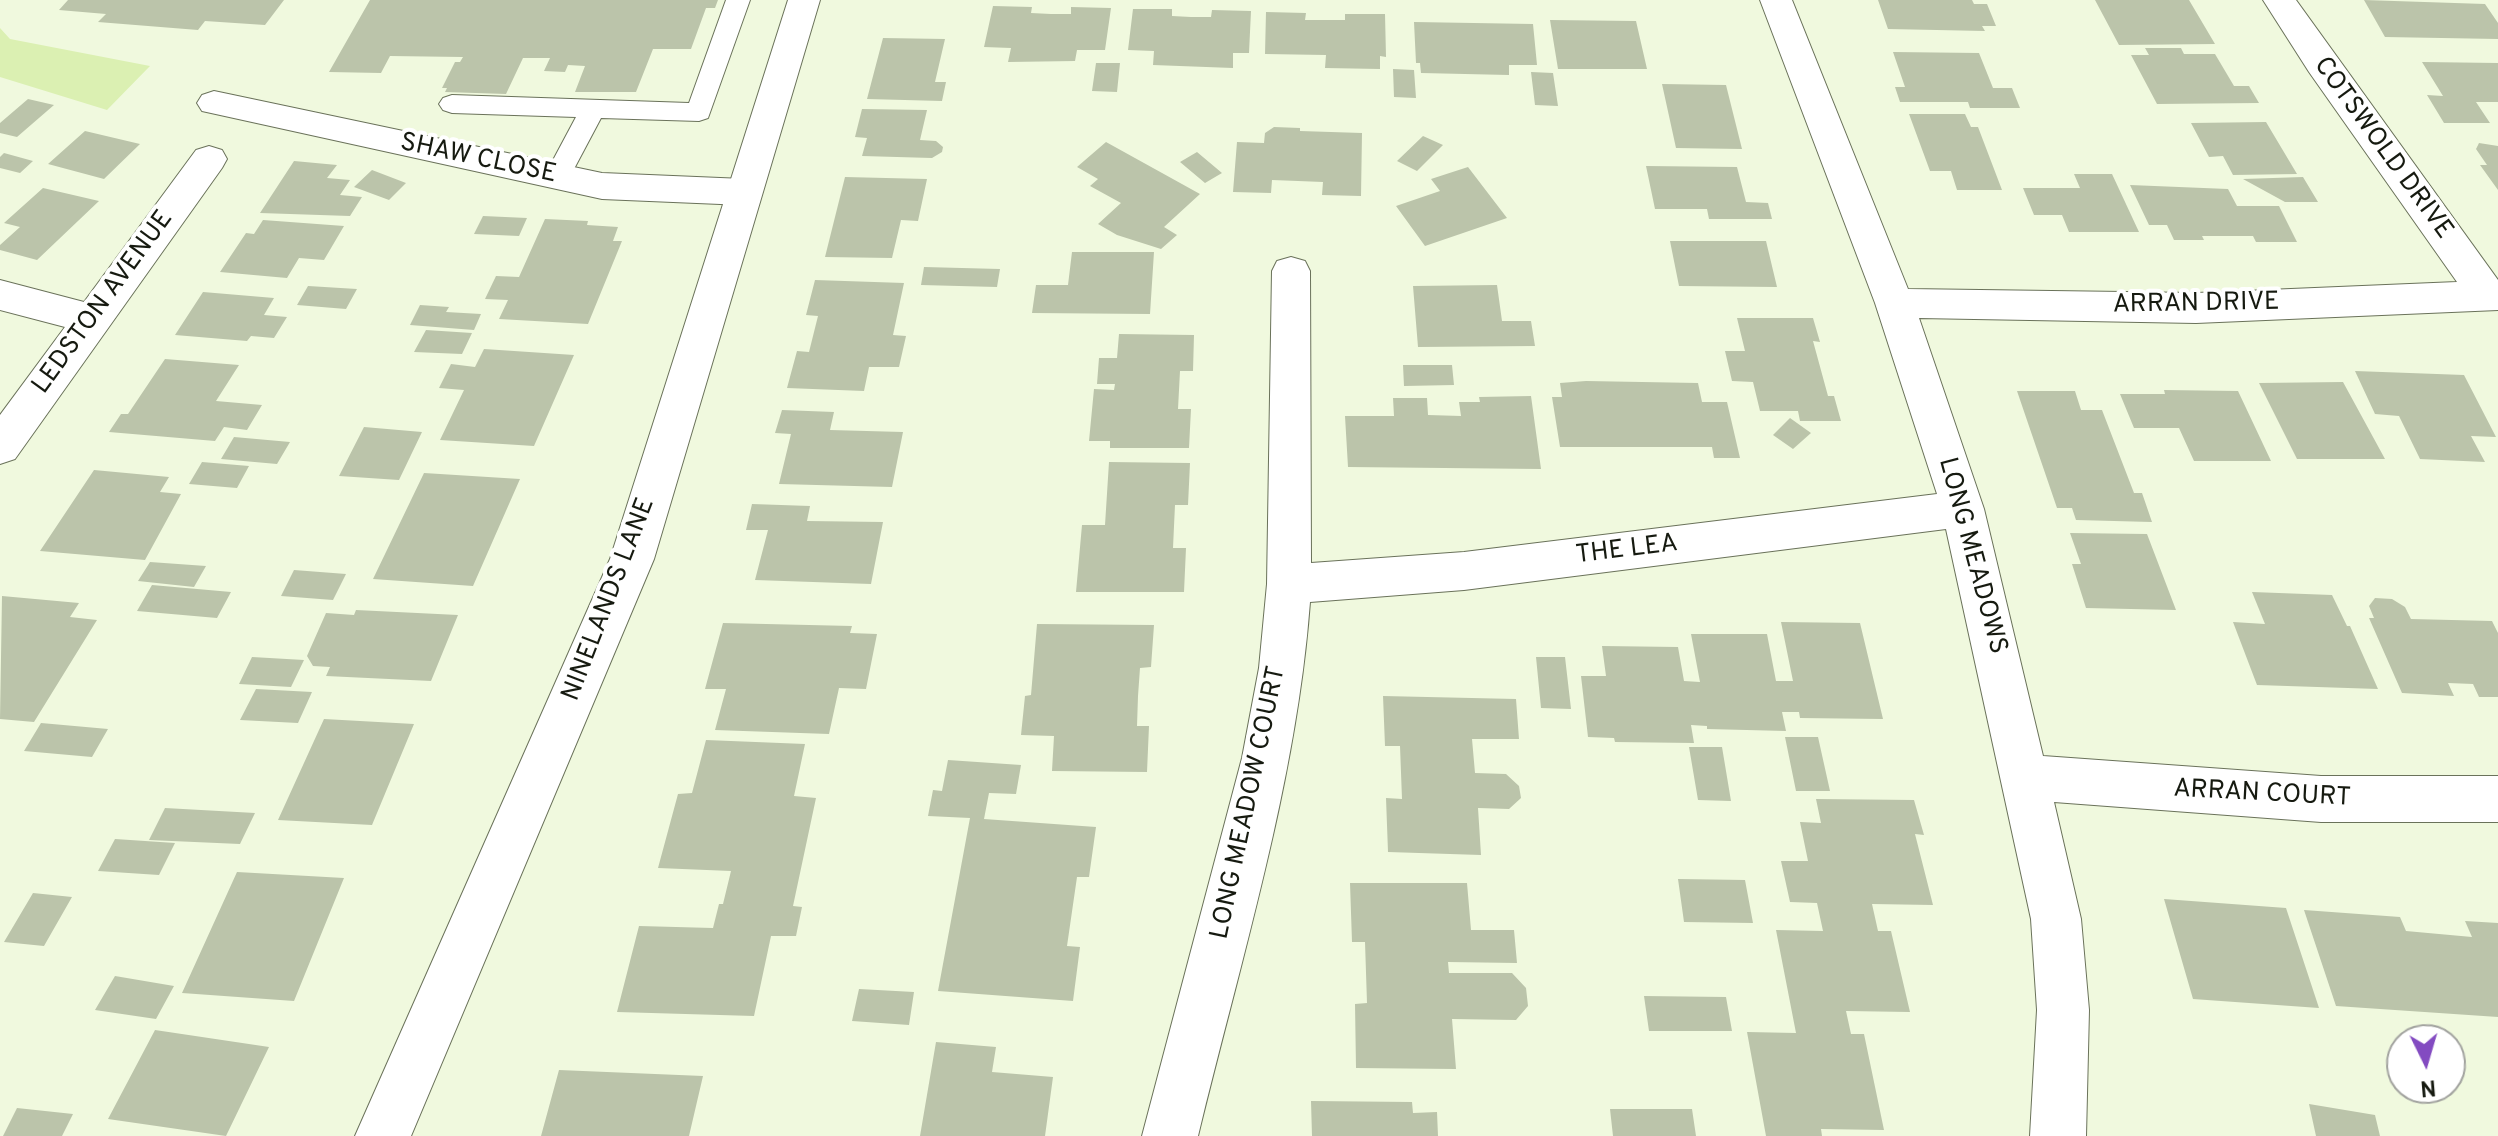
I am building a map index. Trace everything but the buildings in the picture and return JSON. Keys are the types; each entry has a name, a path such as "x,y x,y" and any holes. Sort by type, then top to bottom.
{"street":[{"name":"NINELANDS LANE","path":"383,1136 632,559 804,0"},
{"name":"LONG MEADOWS","path":"1776,0 1894,303 1963,509 2056,919 2063,1010 2058,1136"},
{"name":"COTSWOLD DRIVE","path":"2279,0 2321,64 2493,295"},
{"name":"SHAW CLOSE","path":"214,103 602,186 744,192"},
{"name":"LEDSTON AVENUE","path":"0,447 209,159"},
{"name":"LONG MEADOW COURT","path":"1170,1136 1266,758 1282,668 1289,584 1291,271"},
{"path":"0,295 92,319"},
{"name":"ARRAN DRIVE","path":"1894,303 2196,308 2493,295"},
{"name":"THE LEA","path":"1289,584 1464,571 1963,509"},
{"name":"ARRAN COURT","path":"2026,777 2221,795 2414,802 2498,799"}],"lane":[{"path":"452,104 699,112 738,0"},
{"path":"557,177 593,108"}],"green space":[{"path":"0,28 10,39 150,66 107,110 0,77"}]}
